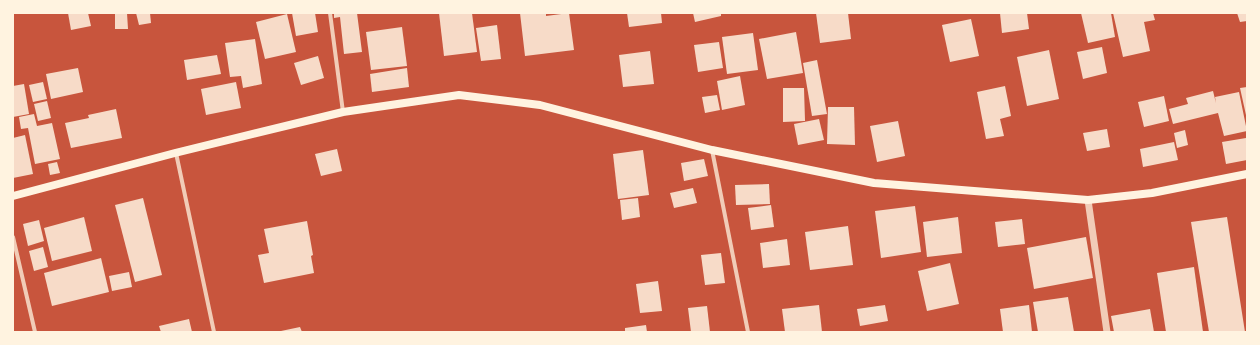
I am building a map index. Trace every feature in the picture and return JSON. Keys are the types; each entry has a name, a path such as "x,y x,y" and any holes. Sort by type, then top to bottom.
{"main road":[{"path":"13,196 176,153 343,112 459,95 540,105 712,150 874,183 1088,200 1152,193 1247,174"}],"street":[{"path":"330,13 343,112"},
{"path":"712,150 748,332"},
{"path":"176,153 214,332"},
{"path":"1088,200 1107,332"},
{"path":"13,237 36,332"}],"building":[{"path":"68,13 88,13 91,26 71,30"},
{"path":"115,13 127,13 128,29 115,29"},
{"path":"136,13 150,13 151,23 139,25"},
{"path":"292,13 315,13 318,32 296,36"},
{"path":"334,13 357,13 362,52 344,54 340,17 334,18"},
{"path":"439,13 472,13 477,52 444,56"},
{"path":"520,13 546,13 546,16 569,13 574,50 525,56"},
{"path":"627,13 661,13 662,23 629,27"},
{"path":"693,13 721,13 721,16 695,22"},
{"path":"816,13 848,13 851,39 820,43"},
{"path":"1000,13 1027,13 1029,29 1002,33"},
{"path":"1081,13 1111,13 1115,37 1088,43"},
{"path":"1113,13 1153,13 1155,20 1144,22 1150,51 1123,57"},
{"path":"1237,13 1247,13 1247,21 1240,22"},
{"path":"287,14 296,52 265,59 256,22"},
{"path":"971,19 979,56 950,62 942,25"},
{"path":"497,25 501,59 481,61 476,28"},
{"path":"402,27 407,66 371,70 366,32"},
{"path":"796,32 803,73 767,79 759,39"},
{"path":"753,33 758,70 727,74 722,37"},
{"path":"255,39 262,84 243,88 241,76 230,77 225,43"},
{"path":"719,42 723,68 698,72 694,45"},
{"path":"1102,47 1107,73 1083,79 1077,52"},
{"path":"1049,50 1059,99 1027,106 1017,57"},
{"path":"650,51 654,84 623,87 619,55"},
{"path":"217,55 221,74 187,80 184,60"},
{"path":"318,56 324,78 301,85 294,63"},
{"path":"817,60 827,114 812,116 803,63"},
{"path":"78,68 83,92 51,99 46,74"},
{"path":"407,68 409,87 372,92 370,74"},
{"path":"740,76 745,105 722,110 717,81"},
{"path":"43,82 47,99 33,102 29,85"},
{"path":"236,82 241,108 206,115 201,89"},
{"path":"24,84 29,114 13,117 13,86"},
{"path":"1005,86 1011,116 1000,119 1004,136 986,139 977,92"},
{"path":"1247,87 1247,115 1246,115 1240,88"},
{"path":"783,88 804,88 805,121 783,122"},
{"path":"1213,91 1216,103 1215,97 1239,92 1247,131 1224,136 1218,113 1173,124 1169,109 1188,104 1186,98"},
{"path":"717,95 720,110 705,113 702,97"},
{"path":"1164,96 1169,121 1144,127 1138,102"},
{"path":"47,101 51,118 38,121 34,104"},
{"path":"828,107 854,107 855,145 827,144"},
{"path":"116,109 122,138 71,148 65,123 89,118 88,115"},
{"path":"34,114 37,126 52,123 60,159 35,164 28,128 21,129 19,117"},
{"path":"819,119 824,140 798,145 794,124"},
{"path":"898,121 905,156 877,162 870,126"},
{"path":"1107,129 1110,147 1087,151 1083,133"},
{"path":"1185,130 1188,145 1177,148 1174,133"},
{"path":"25,135 33,174 13,178 13,138"},
{"path":"1246,138 1247,160 1226,164 1222,142"},
{"path":"1174,142 1178,160 1143,167 1140,149"},
{"path":"337,149 342,171 321,176 315,154"},
{"path":"643,150 649,195 618,199 613,154"},
{"path":"704,159 708,176 684,181 681,163"},
{"path":"57,162 60,173 50,175 48,164"},
{"path":"769,184 770,204 736,205 735,185"},
{"path":"693,188 697,203 674,208 670,193"},
{"path":"143,198 162,275 135,282 115,205"},
{"path":"638,198 640,217 622,220 620,200"},
{"path":"771,205 774,227 751,230 748,208"},
{"path":"915,206 921,252 881,258 875,211"},
{"path":"84,217 92,251 52,261 44,228"},
{"path":"958,217 962,253 927,257 923,222"},
{"path":"1227,217 1245,332 1209,332 1191,222"},
{"path":"1022,219 1025,244 998,247 995,222"},
{"path":"39,220 44,241 28,246 23,224"},
{"path":"307,221 313,255 311,256 314,273 264,283 258,255 269,253 264,229"},
{"path":"848,226 853,265 810,270 805,232"},
{"path":"1086,237 1093,278 1034,289 1027,248"},
{"path":"787,239 790,265 763,268 760,243"},
{"path":"43,247 48,267 34,271 29,251"},
{"path":"721,253 725,283 705,285 701,255"},
{"path":"101,258 109,292 52,306 44,273"},
{"path":"950,263 959,304 927,311 918,271"},
{"path":"1194,267 1203,332 1166,332 1157,273"},
{"path":"129,272 132,287 112,291 109,276"},
{"path":"658,281 662,311 640,313 636,284"},
{"path":"1068,297 1074,332 1038,332 1033,302"},
{"path":"819,305 822,332 785,332 782,309"},
{"path":"885,305 888,321 860,326 857,309"},
{"path":"1029,305 1032,332 1003,332 1000,309"},
{"path":"707,306 710,332 691,332 688,308"},
{"path":"1150,309 1154,332 1114,332 1111,316"},
{"path":"189,319 192,332 161,332 159,326"},
{"path":"646,325 647,332 625,332 625,328"},
{"path":"300,327 302,332 281,332 281,331"}]}
